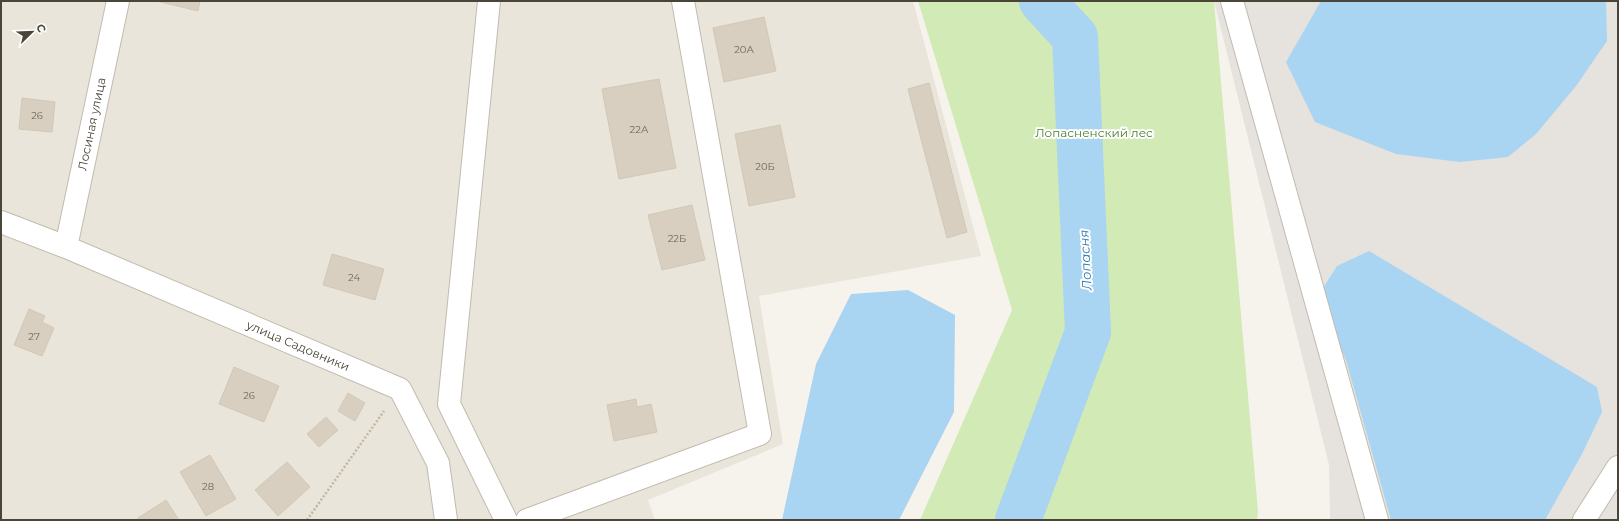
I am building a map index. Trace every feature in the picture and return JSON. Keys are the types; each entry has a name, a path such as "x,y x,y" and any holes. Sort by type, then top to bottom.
{"street":[{"name":"Лосиная улица","path":"66,247 118,1"},
{"path":"490,1 449,404 506,520"},
{"path":"527,520 760,434 683,1"},
{"path":"1232,1 1377,520"},
{"name":"улица Садовники","path":"1,222 66,247 400,389"},
{"path":"400,389 438,463 446,520"},
{"path":"1584,520 1618,467"}],"path":[{"path":"307,520 400,389"}],"shaded area":[{"path":"1,1 913,1 981,256 759,296 783,444 648,500 655,520 1,520"},
{"path":"1214,1 1618,1 1618,520 1330,520 1329,465"}],"green space":[{"name":"Лопасненский лес","path":"918,1 1214,1 1258,512 1257,520 920,520 1012,310"}],"water":[{"path":"1321,1 1606,1 1607,41 1576,86 1536,134 1508,157 1460,162 1396,154 1315,122 1286,62"},
{"path":"1369,251 1597,387 1602,412 1582,454 1545,520 1391,520 1346,360 1318,296 1337,266"},
{"path":"908,290 955,315 954,412 899,520 782,520 816,364 851,294"}],"building":[{"path":"157,1 200,1 198,11"},
{"path":"764,17 776,71 724,82 713,28"},
{"path":"659,79 676,168 619,179 602,89"},
{"path":"929,83 967,232 947,238 908,89"},
{"path":"22,98 55,102 52,132 19,129"},
{"path":"780,125 795,197 749,206 735,134"},
{"path":"692,205 705,260 662,270 648,215"},
{"path":"332,254 384,269 375,300 323,285"},
{"path":"29,309 45,316 42,322 54,328 42,356 14,345"},
{"path":"234,367 279,386 264,422 219,404"},
{"path":"348,393 365,403 355,421 338,411"},
{"path":"636,399 637,407 651,404 657,432 614,441 607,405"},
{"path":"326,417 338,430 319,447 307,434"},
{"path":"210,455 236,499 206,516 180,472"},
{"path":"287,462 310,487 278,516 255,490"},
{"path":"166,500 179,520 139,520 138,518"}],"waterway":[{"name":"Лопасня","path":"1018,520 1088,332 1075,37 1042,1"}]}
